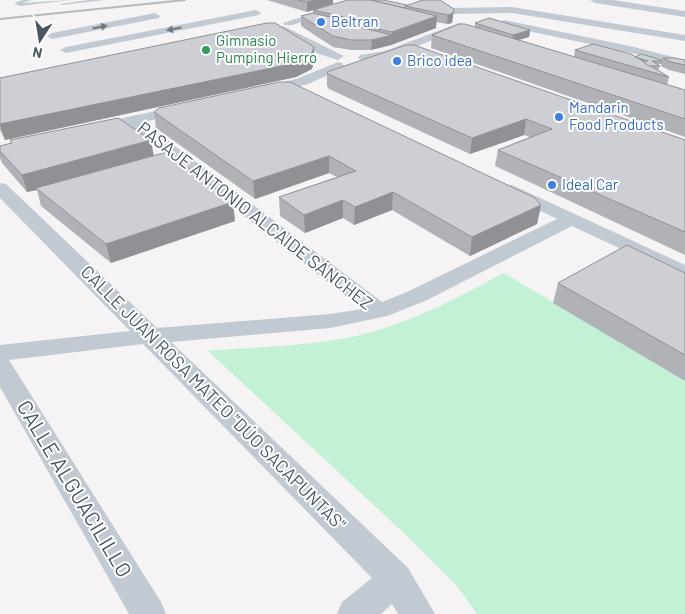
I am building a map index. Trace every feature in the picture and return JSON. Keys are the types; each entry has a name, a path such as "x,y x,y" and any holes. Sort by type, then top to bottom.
{"street":[{"path":"66,50 213,21 273,23 367,0"},
{"path":"595,0 684,18"},
{"path":"242,4 324,52 350,61"},
{"path":"438,4 473,22 634,50 685,64"},
{"path":"450,11 512,10 685,38"},
{"path":"200,14 213,21"},
{"path":"78,62 52,36 165,15"},
{"path":"256,93 294,85 320,76 350,61 388,54 473,22"},
{"path":"634,50 656,47 666,37"},
{"path":"406,47 424,54"},
{"path":"294,85 312,93"},
{"path":"83,131 198,106"},
{"name":"PASAJE ANTONIO ALCAIDE SÁNCHEZ","path":"131,120 379,311"},
{"path":"500,184 685,273"},
{"name":"CALLE JUAN ROSA MATEO \"DÚO SACAPUNTAS\"","path":"0,188 396,579 417,614"},
{"path":"0,353 150,336 330,321 379,311 417,296 572,219"},
{"name":"CALLE ALGUACILILLO","path":"0,365 148,614"},
{"path":"355,614 396,579"}],"lane":[{"path":"30,0 16,3 20,5 69,0"},
{"path":"57,1 63,4 103,0"}],"green space":[{"path":"504,273 685,381 685,614 477,614 457,586 407,536 208,351 331,341 371,332 423,314"}],"building":[{"path":"298,0 316,0 307,2"},
{"path":"348,0 371,0 437,16 392,32 346,22 353,19 313,10"},
{"path":"371,0 383,0 407,5 405,8"},
{"path":"423,0 440,0 454,9 453,13 448,15 405,6"},
{"path":"313,13 348,21 346,24 392,35 372,40 351,40 333,36 301,16"},
{"path":"489,18 530,30 513,35 475,23"},
{"path":"267,23 275,23 314,47 311,55 296,63 0,124 0,78"},
{"path":"459,24 465,24 685,90 685,119 432,35"},
{"path":"593,44 631,54 669,77 575,50"},
{"path":"406,45 414,45 685,140 685,232 498,150 552,129 526,119 472,138 327,72"},
{"path":"641,54 662,60 652,61 660,66 649,66 642,61 648,61 635,57"},
{"path":"663,58 685,60 685,65 671,62"},
{"path":"279,82 290,82 535,198 541,205 472,237 393,192 355,207 343,200 304,215 279,197 356,171 329,156 253,181 154,112 159,108"},
{"path":"118,118 151,140 22,175 0,151 0,146 12,143 10,140"},
{"path":"167,152 233,202 106,244 36,188"},
{"path":"627,245 685,273 685,355 558,283"}],"railway":[{"path":"0,19 185,0"}],"place":[{"name":"Beltran","path":"321,22"},
{"name":"Gimnasio Pumping Hierro","path":"206,50"},
{"name":"Brico idea","path":"397,61"},
{"name":"Mandarin Food Products","path":"559,117"},
{"name":"Ideal Car","path":"552,185"}]}
